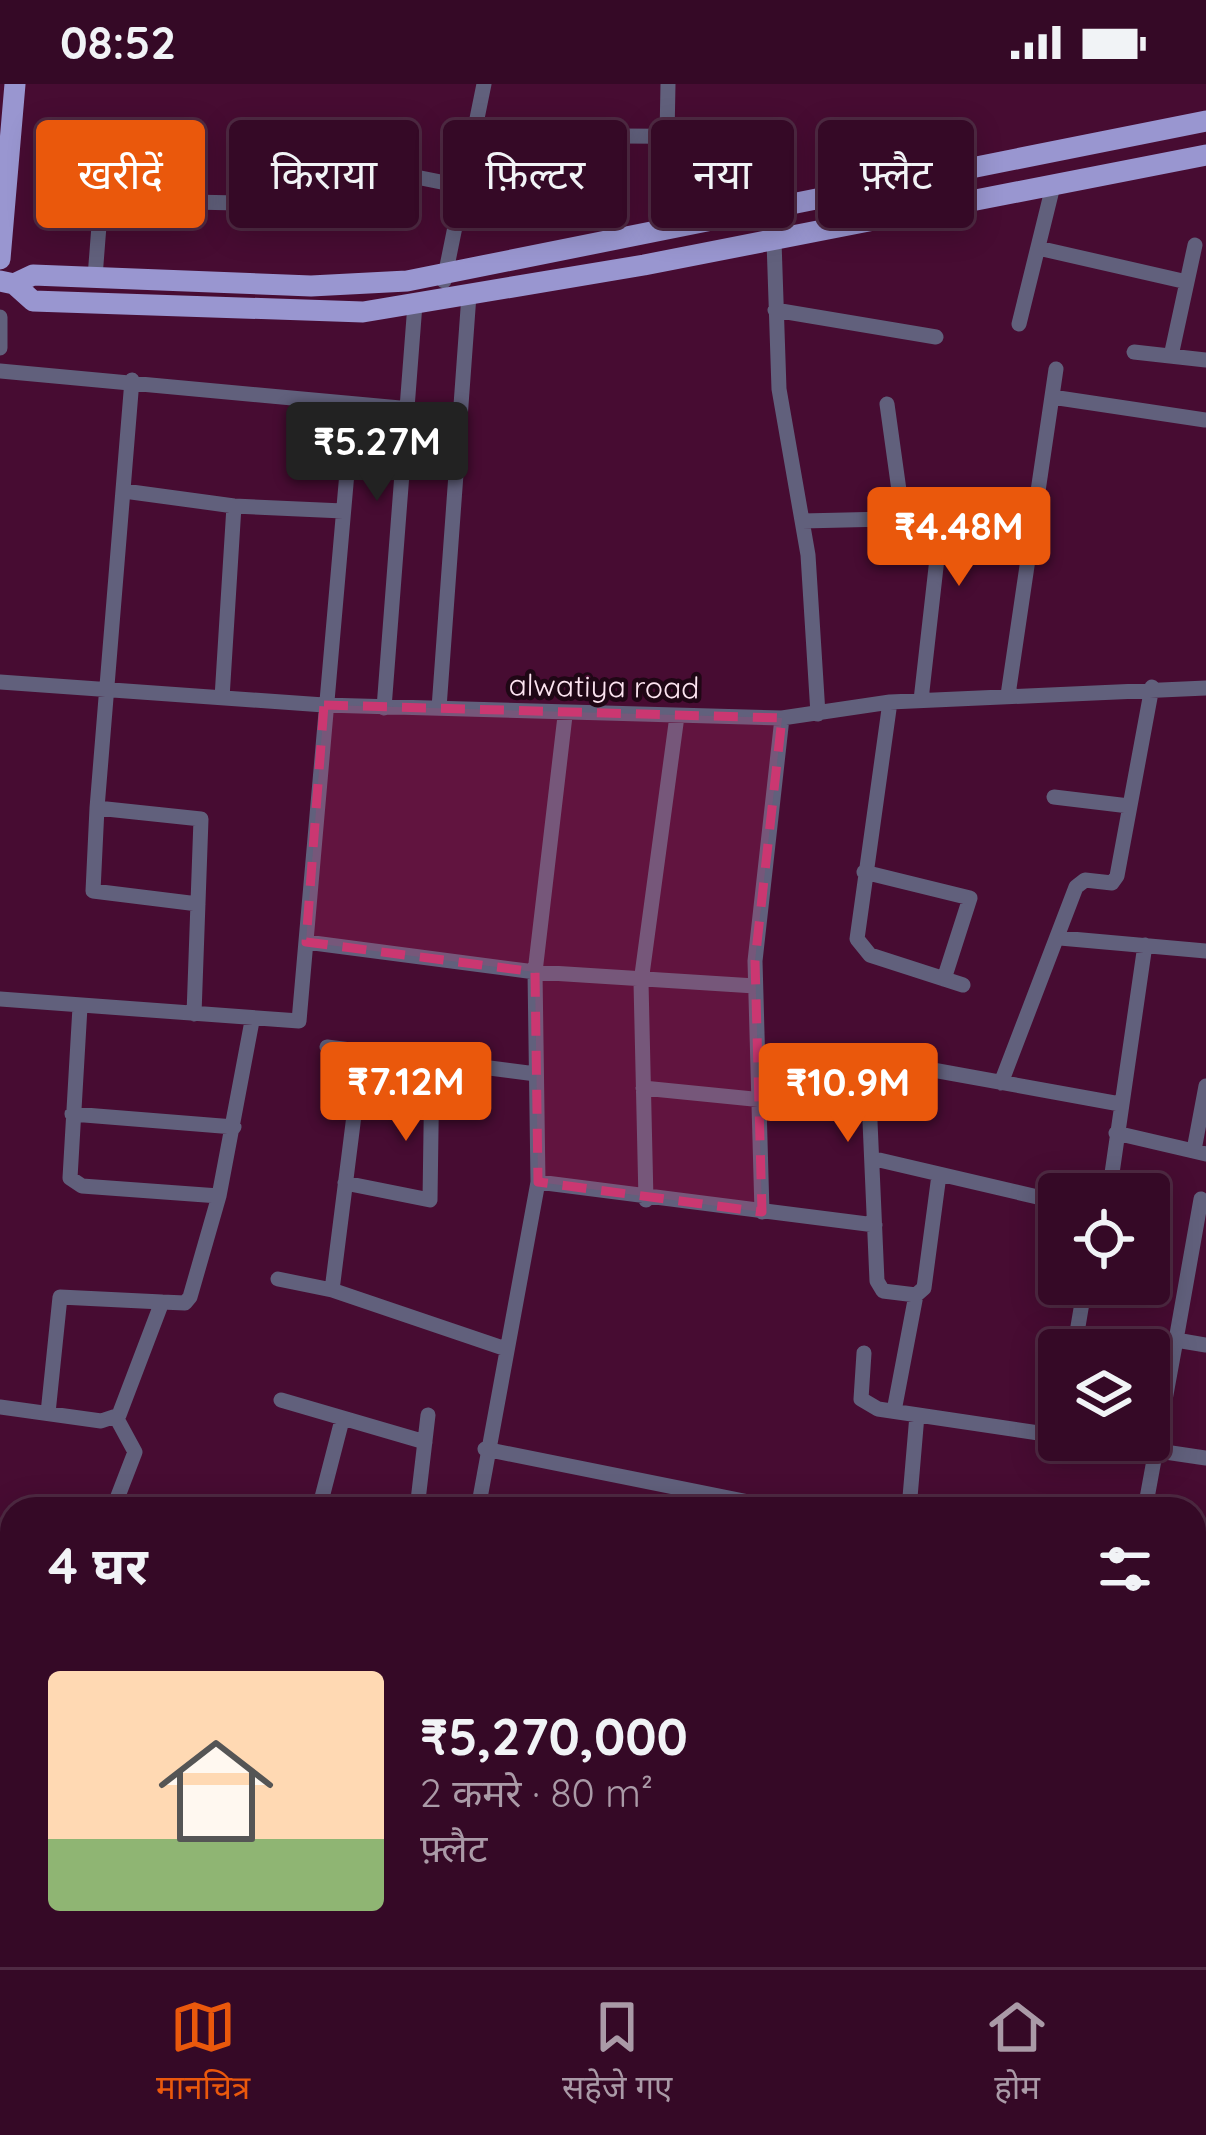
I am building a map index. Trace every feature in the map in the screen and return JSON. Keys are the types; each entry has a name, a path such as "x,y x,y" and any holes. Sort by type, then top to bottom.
{"main road":[{"path":"0,259 15,84"},
{"path":"794,204 1206,122"},
{"path":"7,282 34,302 363,312 780,239 1206,155"},
{"path":"7,282 32,274 311,286 407,281 670,228"},
{"path":"222,282 223,308"}],"street":[{"path":"478,120 484,84"},
{"path":"667,120 668,84"},
{"path":"1019,324 1053,186"},
{"path":"95,277 101,200 229,203"},
{"path":"440,300 456,228"},
{"path":"779,228 775,310 785,434 802,521 818,714"},
{"path":"1171,356 1195,245"},
{"path":"1038,248 1187,282"},
{"path":"439,708 469,295"},
{"path":"384,708 411,409 415,304"},
{"path":"775,310 936,337"},
{"path":"0,317 0,348"},
{"path":"1134,352 1206,360"},
{"path":"1008,695 1056,369"},
{"path":"0,371 411,409"},
{"path":"132,380 94,891 198,904"},
{"path":"1052,397 1205,420"},
{"path":"0,999 298,1021 353,404"},
{"path":"886,404 903,519"},
{"path":"124,491 234,506 343,511"},
{"path":"222,698 234,506"},
{"path":"802,521 941,523 921,700"},
{"name":"alwatiya road","path":"0,682 384,708 782,718 890,702 1206,688"},
{"path":"1001,1083 1080,883 1114,880 1152,687"},
{"path":"890,702 857,939 862,949 963,985"},
{"path":"479,1497 538,1182 535,972 565,716"},
{"path":"646,1200 641,982 677,716"},
{"path":"762,1212 763,1100 755,986 782,718"},
{"path":"1054,797 1129,806"},
{"path":"97,808 201,819 194,1014"},
{"path":"863,872 970,898 944,979"},
{"path":"1060,938 1206,951"},
{"path":"306,942 535,972 755,986"},
{"path":"1111,1173 1145,945"},
{"path":"80,1007 67,1168 75,1184 219,1196"},
{"path":"47,1413 60,1297 188,1301 219,1196 252,1021"},
{"path":"327,1046 536,1074"},
{"path":"332,1290 362,1052"},
{"path":"916,1294 878,1287 868,1076 872,1059 1120,1104"},
{"path":"346,1184 430,1200 432,1061"},
{"path":"1116,1133 1200,1152 1206,1086"},
{"path":"643,1088 763,1100"},
{"path":"72,1114 234,1127"},
{"path":"875,1159 1038,1197"},
{"path":"894,1411 916,1294 924,1288 939,1175"},
{"path":"538,1182 646,1200 875,1225"},
{"path":"1170,1370 1201,1199"},
{"path":"278,1279 332,1290 506,1349"},
{"path":"116,1417 162,1302"},
{"path":"1176,1340 1206,1346"},
{"path":"864,1354 861,1399 894,1411 1038,1433"},
{"path":"281,1400 425,1442"},
{"path":"0,1407 100,1420 116,1417"},
{"path":"910,1497 917,1414"},
{"path":"418,1497 428,1415"},
{"path":"116,1417 135,1452 118,1497"},
{"path":"323,1497 342,1420"},
{"path":"485,1449 723,1497"},
{"path":"1170,1453 1206,1458"},
{"path":"1147,1497 1152,1461"}],"highlighted area":[{"path":"324,705 782,718 755,961 762,1212 538,1182 535,972 306,942"}]}
